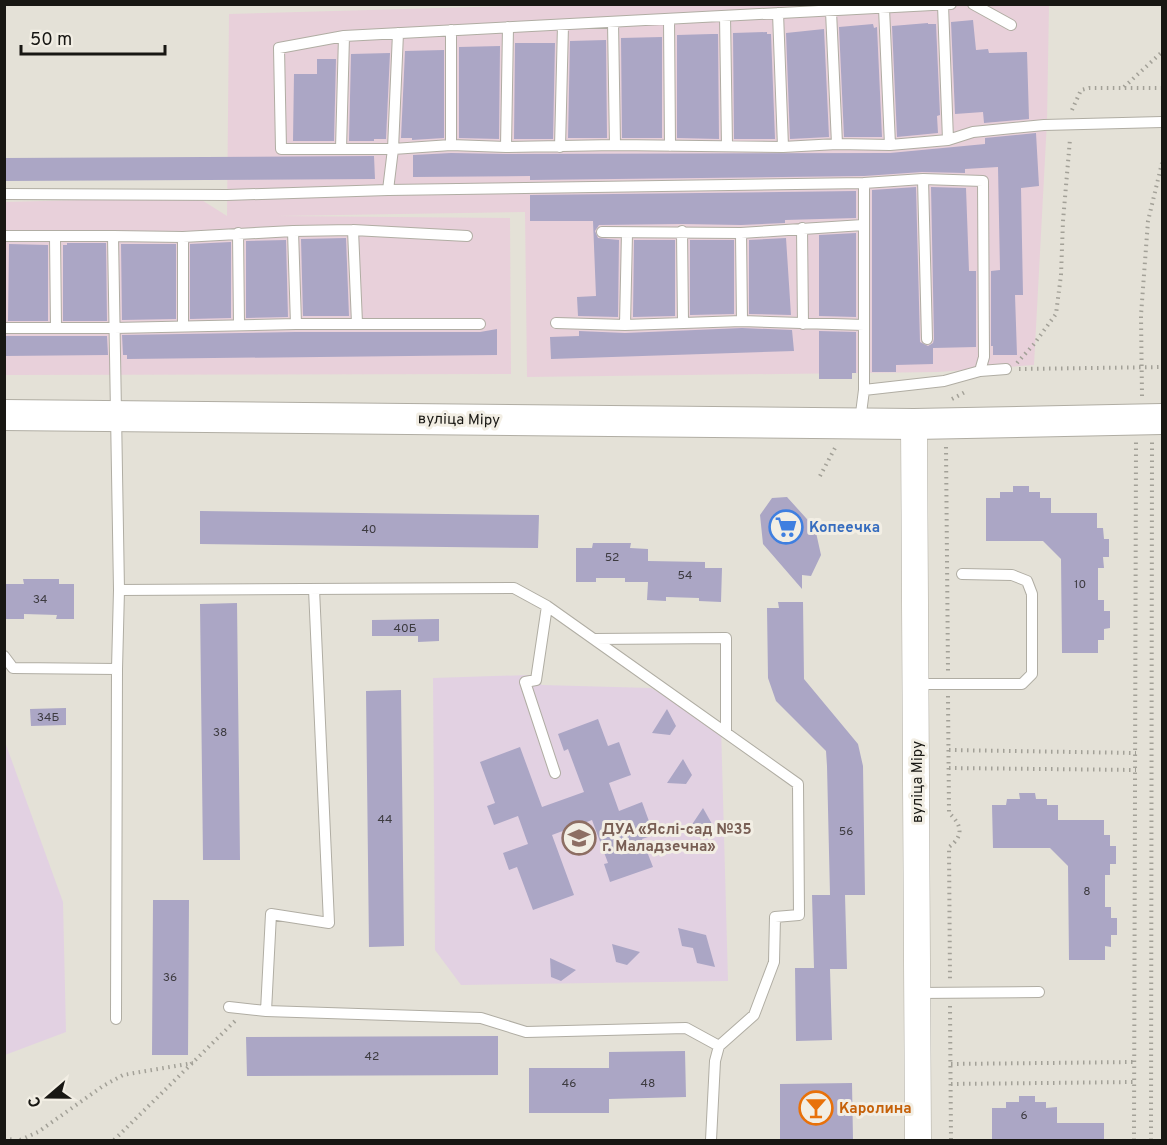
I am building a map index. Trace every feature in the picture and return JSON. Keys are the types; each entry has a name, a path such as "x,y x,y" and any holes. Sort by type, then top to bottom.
{"main road":[{"name":"вуліца Міру","path":"4,415 914,424 1152,419"}],"street":[{"name":"вуліца Міру","path":"914,424 918,1140"}],"lane":[{"path":"951,4 344,36 279,48 281,149 393,149 451,145 506,147 890,145 948,140 972,132 1071,124 1162,122"},
{"path":"973,4 1011,26"},
{"path":"943,5 948,140"},
{"path":"884,8 890,145"},
{"path":"831,11 837,144"},
{"path":"778,14 783,147"},
{"path":"725,16 727,146"},
{"path":"669,19 670,146"},
{"path":"613,22 615,145"},
{"path":"560,147 563,25"},
{"path":"506,147 508,27"},
{"path":"451,30 451,145"},
{"path":"388,190 393,149 398,33"},
{"path":"341,149 344,36"},
{"path":"4,194 227,195 388,190 864,183 923,179 983,181 984,357 980,371"},
{"path":"923,179 927,339"},
{"path":"860,423 864,390 864,183"},
{"path":"602,232 741,233 863,225"},
{"path":"802,228 803,324"},
{"path":"353,230 357,323"},
{"path":"4,236 183,237 353,230 467,236"},
{"path":"293,231 296,324"},
{"path":"682,231 683,321"},
{"path":"238,233 239,324"},
{"path":"625,325 627,233"},
{"path":"741,233 742,321"},
{"path":"113,236 119,590 116,1020"},
{"path":"55,237 56,327"},
{"path":"183,237 183,326"},
{"path":"556,323 625,325 683,321 742,321 864,325"},
{"path":"4,328 357,323 480,324"},
{"path":"864,390 944,381 980,371 1006,369"},
{"path":"917,684 1022,684 1032,675 1032,594 1028,581 1012,575 962,574"},
{"path":"119,590 514,588 547,606 798,784 799,915 775,917 774,962 754,1015 719,1046 711,1140"},
{"path":"266,1011 271,914 329,923 314,589"},
{"path":"547,606 536,680 525,682 555,773"},
{"path":"593,639 726,638 726,733"},
{"path":"6,662 14,668 117,669"},
{"path":"917,993 1039,992"},
{"path":"229,1007 266,1011 481,1017 526,1032 686,1028 719,1046"}],"path":[{"path":"1124,87 1162,52"},
{"path":"1006,369 1019,361 1056,314 1061,275 1072,106 1080,90 1124,87 1162,88"},
{"path":"1152,419 1142,315 1148,221 1162,163"},
{"path":"946,422 949,813 958,821 960,831 957,842 949,848 951,1140"},
{"path":"1134,1140 1136,441 1152,441 1151,1140"},
{"path":"949,750 1136,753"},
{"path":"949,768 1136,770"},
{"path":"114,1140 247,1009"},
{"path":"951,1064 1135,1062"},
{"path":"20,1140 38,1132 103,1086 123,1075 193,1063"},
{"path":"951,1084 1135,1082"},
{"path":"4,1138 14,1140"}],"shaded area":[{"path":"579,4 1049,5 1047,121 1034,365 938,372 527,377 525,212 276,216 510,218 511,374 5,375 4,202 197,197 227,216 229,14"},
{"name":"ДУА «Яслі-сад №35 г. Маладзечна»","path":"530,675 542,685 651,688 721,726 728,981 461,985 435,950 433,678"},
{"path":"5,742 63,902 66,1032 5,1055"}],"building":[{"path":"973,20 976,50 988,49 989,53 1027,52 1029,119 984,123 983,112 955,114 951,22"},
{"path":"873,24 874,28 877,27 882,137 844,137 839,27"},
{"path":"936,24 940,115 937,116 938,133 897,137 892,26"},
{"path":"824,29 829,137 790,139 786,33"},
{"path":"767,32 771,34 775,139 734,139 733,33"},
{"path":"718,34 719,139 677,138 677,35"},
{"path":"662,37 662,138 622,138 621,38"},
{"path":"606,40 607,138 568,138 570,41"},
{"path":"515,43 555,43 553,139 514,139"},
{"path":"500,46 499,139 459,138 459,47"},
{"path":"444,50 444,138 412,140 412,138 401,138 405,51"},
{"path":"390,53 386,139 349,141 351,54"},
{"path":"317,59 336,59 334,141 293,141 294,74 317,74"},
{"path":"1036,133 1039,186 1021,188 1023,295 1015,295 1017,355 993,355 993,346 991,346 991,271 1000,270 998,167 965,169 965,173 922,172 864,176 530,180 530,176 413,177 413,155 451,153 890,153 985,144 985,138"},
{"path":"374,156 375,179 4,181 4,158"},
{"path":"916,187 920,342 928,346 933,343 934,339 931,187 966,188 969,271 976,271 976,347 933,348 933,364 896,365 896,372 872,372 872,190"},
{"path":"856,191 856,218 785,220 785,223 741,225 599,225 595,231 598,238 619,240 618,317 578,316 577,297 596,296 593,221 530,221 530,195"},
{"path":"856,233 856,317 819,316 819,235"},
{"path":"346,238 349,316 303,316 301,239"},
{"path":"786,238 791,315 749,314 749,240"},
{"path":"286,240 288,317 246,318 246,241"},
{"path":"634,240 675,240 675,316 633,317"},
{"path":"690,240 734,240 734,314 690,315"},
{"path":"231,242 231,318 190,319 190,244"},
{"path":"67,243 106,243 107,321 63,321 63,245"},
{"path":"9,244 48,245 48,321 8,321"},
{"path":"121,244 176,244 176,319 122,320"},
{"path":"742,328 792,330 794,351 551,359 550,337 579,336 579,331 625,333"},
{"path":"497,329 497,355 127,359 127,355 123,355 122,335 480,332"},
{"path":"819,331 856,332 856,373 852,373 852,379 819,379"},
{"path":"4,336 107,336 108,355 4,356"},
{"path":"1013,486 1029,486 1029,492 1040,492 1040,498 1051,498 1051,513 1097,513 1097,528 1103,528 1104,539 1109,539 1109,557 1103,557 1104,568 1098,568 1098,600 1104,600 1104,611 1110,611 1110,628 1104,629 1104,640 1098,640 1098,653 1062,653 1061,559 1043,541 986,541 986,498 1000,498 1000,492 1013,492"},
{"path":"787,497 815,528 821,555 811,576 802,575 802,589 763,544 760,515 772,498"},
{"path":"200,511 539,515 538,548 200,544"},
{"path":"593,543 631,543 630,548 648,549 648,561 705,562 705,568 722,568 721,602 699,601 699,598 666,597 666,601 647,600 648,582 625,582 625,578 596,578 596,582 576,582 576,548 592,548"},
{"path":"23,579 59,579 59,584 74,584 74,619 56,619 57,615 24,614 24,619 6,619 6,584 24,584"},
{"path":"778,602 803,602 804,679 858,744 863,766 865,895 845,895 847,969 830,969 832,1040 796,1041 795,968 814,968 812,895 830,895 827,766 826,751 776,701 768,678 767,608 779,608"},
{"path":"237,603 240,860 203,860 200,604"},
{"path":"439,619 439,641 418,642 418,636 372,636 372,620"},
{"path":"401,690 404,946 369,947 366,691"},
{"path":"66,708 66,725 31,726 30,709"},
{"path":"667,709 676,726 670,735 652,733"},
{"path":"598,719 608,746 619,742 631,775 609,783 619,811 642,802 654,835 642,839 653,867 610,882 604,864 608,863 592,820 552,835 574,895 533,910 517,867 509,870 503,853 528,844 518,816 494,825 487,806 495,803 480,762 520,747 542,807 584,792 568,749 564,751 558,734"},
{"path":"683,759 692,775 686,784 667,783"},
{"path":"1019,793 1035,793 1036,799 1047,799 1047,805 1058,805 1058,820 1104,820 1104,835 1110,835 1110,846 1116,846 1116,864 1110,864 1110,875 1105,875 1105,907 1111,907 1111,918 1117,918 1117,935 1111,935 1111,947 1105,946 1105,960 1069,960 1068,866 1050,848 993,848 992,805 1006,805 1007,799 1020,799"},
{"path":"703,808 712,824 706,834 687,832"},
{"path":"153,900 189,900 188,1055 152,1055"},
{"path":"678,928 706,935 715,967 697,963 693,948 682,946"},
{"path":"612,944 640,952 627,965 616,962"},
{"path":"550,958 576,970 561,981 551,977"},
{"path":"498,1036 498,1075 247,1076 246,1037"},
{"path":"685,1051 686,1097 609,1099 609,1113 529,1113 529,1068 609,1068 609,1052"},
{"name":"Каролина","path":"852,1083 853,1140 780,1140 780,1084"},
{"path":"1019,1096 1035,1096 1035,1102 1046,1102 1046,1108 1057,1107 1057,1123 1104,1123 1104,1140 992,1140 992,1108 1006,1108 1006,1102 1019,1102"}],"place":[{"name":"Копеечка","path":"786,527"},
{"name":"ДУА «Яслі-сад №35 г. Маладзечна»","path":"579,838"},
{"name":"Каролина","path":"816,1108"}]}
